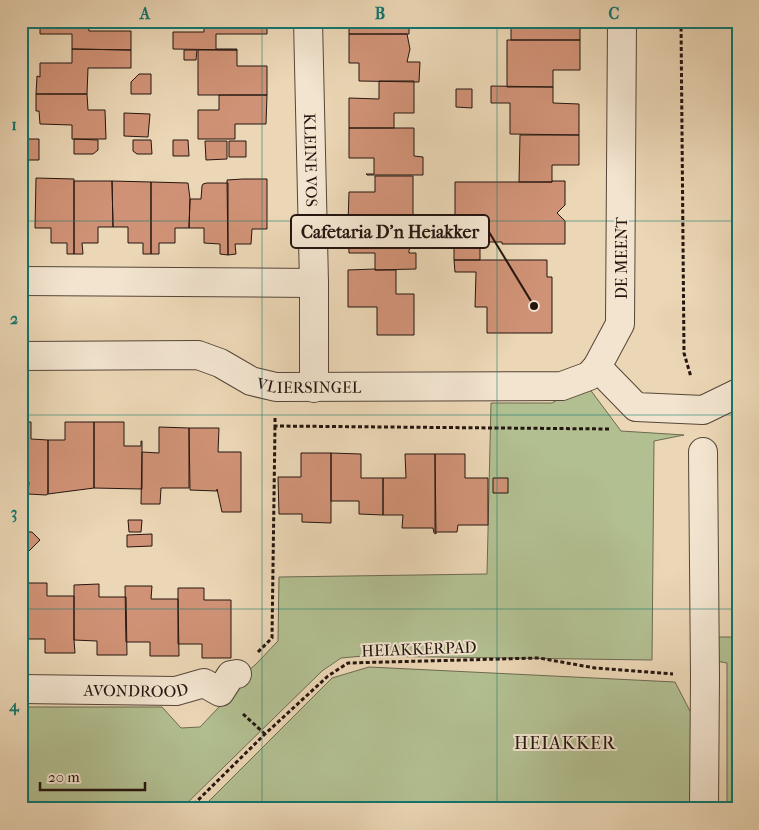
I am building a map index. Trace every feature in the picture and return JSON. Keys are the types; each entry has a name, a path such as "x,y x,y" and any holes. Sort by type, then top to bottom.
{"street":[{"name":"KLEINE VOS","path":"308,21 314,283 314,388"},
{"name":"DE MEENT","path":"597,366 620,324 622,21"},
{"path":"21,281 314,283"},
{"name":"VLIERSINGEL","path":"21,356 198,355 220,363 251,381 276,387 314,388 562,386 589,376 597,366"},
{"path":"597,366 636,407 702,410 738,393"},
{"path":"703,452 704,809"},
{"name":"AVONDROOD","path":"21,689 176,691 204,683 220,692 231,675 236,674"}],"path":[{"path":"681,21 684,354 702,410"},
{"path":"236,674 272,638 276,387"},
{"path":"275,426 613,429"},
{"name":"HEIAKKERPAD","path":"190,809 264,734 328,676 348,663 539,658 595,668 705,676"}],"green space":[{"path":"586,384 621,431 684,435 654,441 652,660 363,656 341,658 322,671 181,809 21,809 21,707 162,707 181,728 200,727 220,706 239,679 278,641 279,577 487,574 491,403 552,403"},
{"path":"716,637 738,637 738,809 727,809 727,663 716,661"},
{"path":"369,667 675,682 691,713 692,798 689,809 201,809 332,678"}],"building":[{"path":"40,21 88,21 89,31 131,31 131,50 72,49 72,34 40,34"},
{"path":"200,21 267,21 267,34 216,34 216,49 237,50 173,49 173,32 204,32 204,27"},
{"path":"349,21 409,21 409,34 349,34"},
{"path":"511,21 580,21 580,40 511,40"},
{"path":"349,34 407,34 410,49 407,62 420,62 419,82 359,81 359,63 349,63"},
{"path":"507,40 580,40 580,70 553,70 553,87 507,87"},
{"path":"72,49 131,50 131,68 88,68 87,94 36,94 37,76 40,77 40,63 72,63"},
{"path":"184,50 197,50 196,60 184,60"},
{"path":"198,50 237,50 237,66 267,66 267,95 198,95"},
{"path":"139,74 151,74 151,94 131,94 131,82"},
{"path":"379,81 414,81 414,113 394,113 394,128 349,128 349,98 379,99"},
{"path":"491,86 553,87 553,103 579,104 579,135 510,134 510,103 491,103"},
{"path":"456,89 472,89 472,108 456,107"},
{"path":"36,94 87,94 88,110 105,110 106,139 72,139 72,125 40,124 39,111 36,111"},
{"path":"219,95 267,95 266,124 235,124 235,139 198,139 198,110 219,110"},
{"path":"124,113 150,114 148,137 124,136"},
{"path":"349,128 414,128 414,156 423,157 423,175 367,175 374,174 374,158 349,158"},
{"path":"520,135 579,135 579,165 552,165 552,182 519,182"},
{"path":"22,139 39,139 39,160 22,160"},
{"path":"74,139 98,140 98,150 93,154 74,154"},
{"path":"133,140 151,140 152,154 137,154 133,151"},
{"path":"173,140 188,140 189,156 173,156"},
{"path":"205,141 227,141 227,159 206,160"},
{"path":"229,141 246,141 246,157 229,157"},
{"path":"375,176 413,176 413,222 348,223 349,192 375,192"},
{"path":"36,178 74,179 74,254 67,254 67,243 51,243 51,228 35,228"},
{"path":"267,179 267,229 252,229 251,244 235,244 236,254 228,255 227,180"},
{"path":"74,181 112,181 113,227 98,227 98,243 82,243 83,254 74,254"},
{"path":"112,181 151,182 151,254 143,254 143,243 128,243 128,227 113,227"},
{"path":"565,181 565,205 557,213 565,221 565,244 502,244 502,242 487,242 487,230 479,230 480,224 455,224 455,182"},
{"path":"151,182 188,183 190,199 189,228 175,228 175,243 159,243 159,254 151,254"},
{"path":"207,183 228,183 228,255 220,254 220,244 204,243 204,228 189,228 190,199 201,199 202,186"},
{"path":"348,223 410,223 409,226 413,229 413,246 409,253 416,253 416,269 375,270 375,253 349,253"},
{"path":"454,239 480,239 480,260 454,260"},
{"path":"454,260 547,260 547,277 552,277 552,333 487,333 487,307 475,307 476,272 455,272"},
{"path":"348,270 396,270 396,294 414,294 414,335 377,335 377,307 348,307"},
{"path":"21,422 31,422 31,439 48,440 48,494 46,495 28,494 29,482 21,482"},
{"path":"65,422 94,422 94,488 48,494 48,440 65,440"},
{"path":"94,422 124,422 124,446 141,446 142,441 142,489 94,488"},
{"path":"159,427 189,428 189,488 161,488 160,504 141,504 142,452 159,453"},
{"path":"189,428 219,428 218,452 241,452 241,512 222,512 217,489 217,491 190,490"},
{"path":"301,453 331,453 331,523 302,522 302,514 279,514 278,477 301,477"},
{"path":"331,453 361,454 361,478 383,478 383,515 359,514 359,501 331,501"},
{"path":"405,454 435,454 436,534 433,528 402,528 403,515 383,515 383,478 406,478"},
{"path":"435,454 465,454 465,478 488,478 488,525 458,525 457,532 435,532"},
{"path":"493,478 508,478 508,493 493,493"},
{"path":"128,520 142,520 141,532 129,532"},
{"path":"21,532 32,532 40,540 29,551 21,544"},
{"path":"152,534 152,546 127,547 127,535"},
{"path":"21,583 47,583 47,596 74,596 75,653 45,653 45,639 21,639"},
{"path":"99,584 99,597 126,597 127,655 97,655 97,641 74,640 74,585"},
{"path":"125,586 152,586 151,599 178,599 179,656 150,656 150,642 126,642"},
{"path":"178,588 204,588 204,600 231,600 231,658 202,658 202,644 178,644"}],"place":[{"name":"Cafetaria D'n Heiakker","path":"534,306"}],"district":[{"name":"HEIAKKER","path":"565,743"}]}
